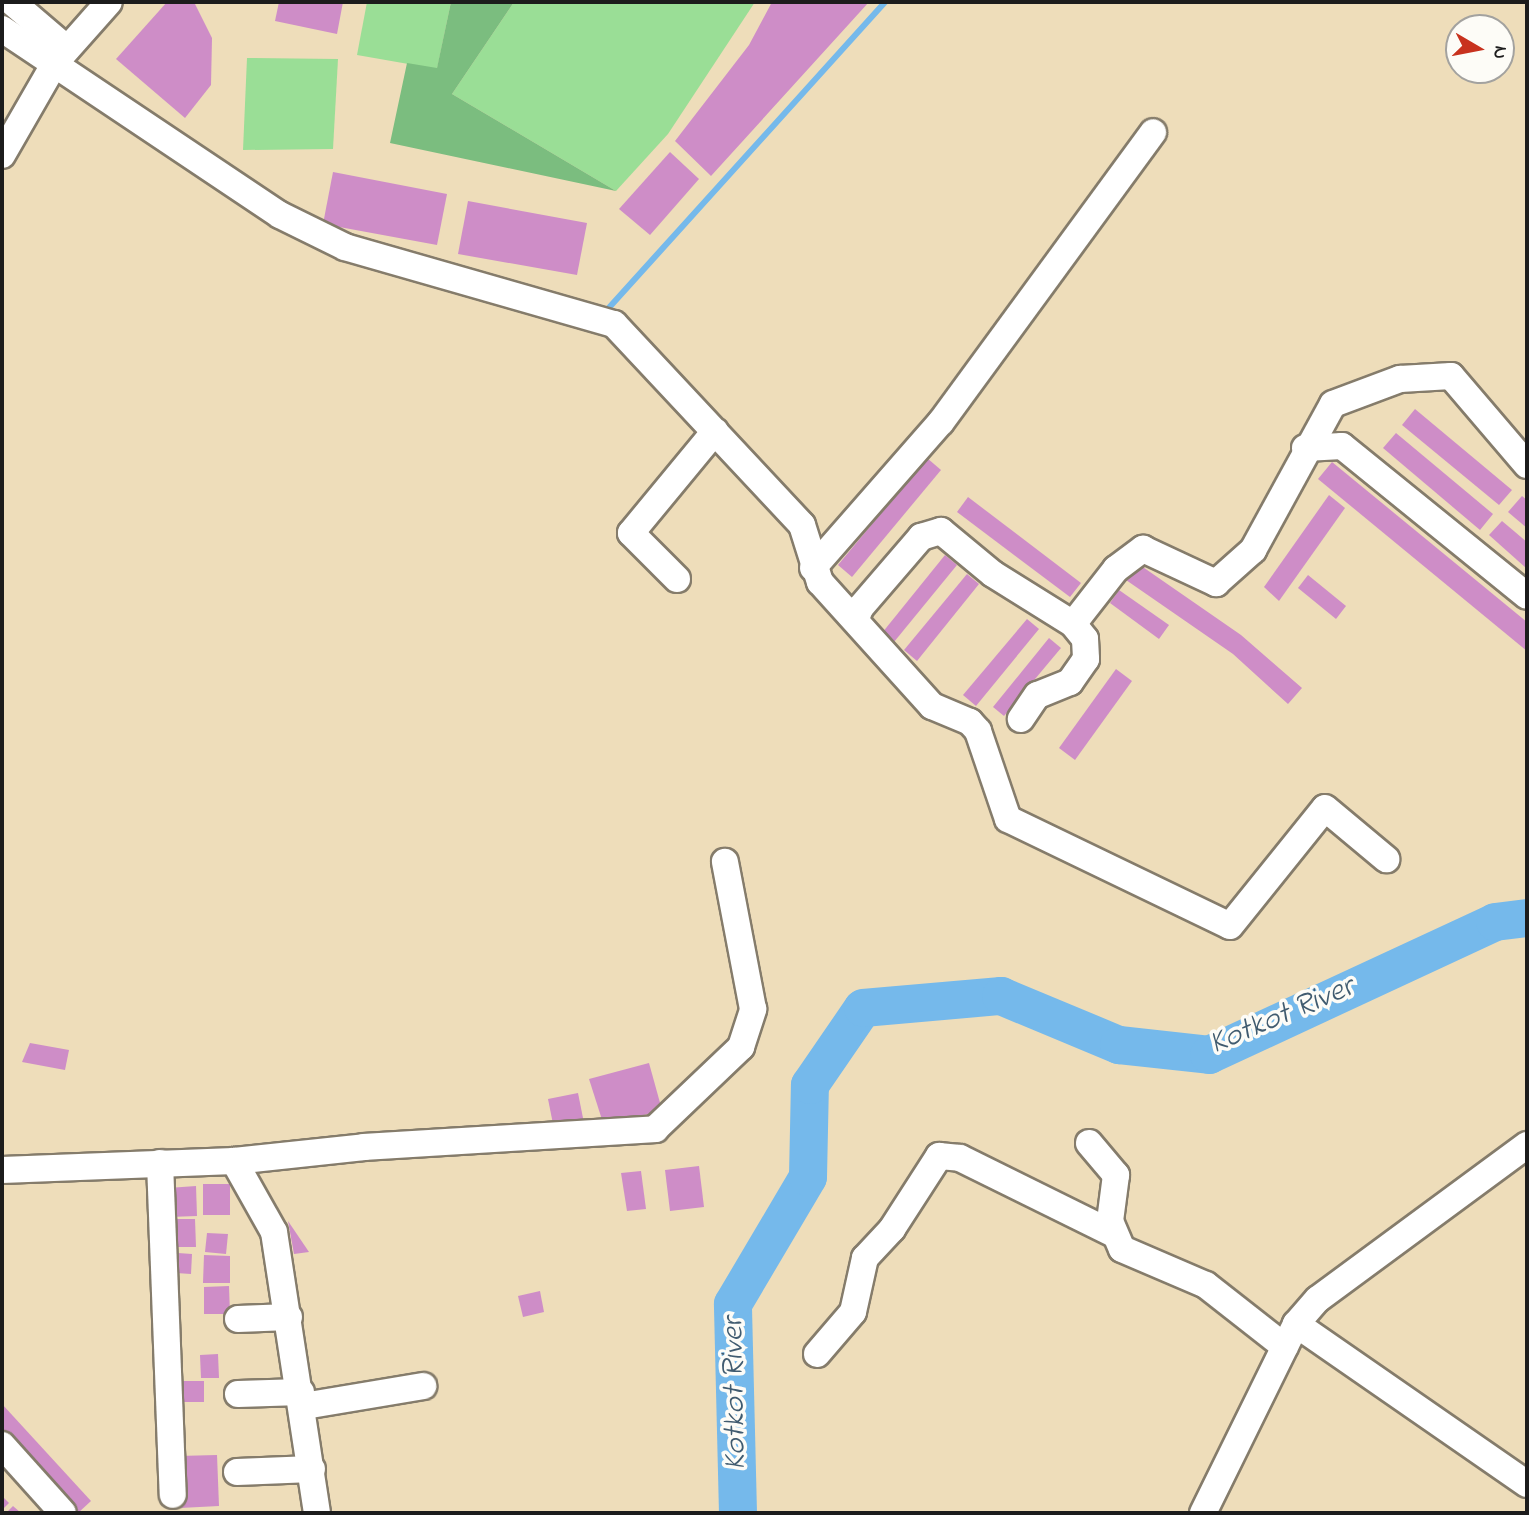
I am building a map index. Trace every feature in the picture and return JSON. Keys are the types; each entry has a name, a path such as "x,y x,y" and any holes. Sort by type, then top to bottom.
{"street":[{"path":"12,2 61,56"},
{"path":"2,155 61,56 109,2"},
{"path":"2,29 61,56 280,215 345,247 614,324 802,525 813,568 820,582 932,706 970,722 978,732 1008,819 1230,926 1325,808 1386,859"},
{"path":"813,568 941,422 1153,132"},
{"path":"1073,624 1116,569 1143,549 1216,583 1253,550 1305,448 1333,404 1400,379 1451,376 1527,465"},
{"path":"677,579 631,533 715,431"},
{"path":"1305,448 1342,446 1527,596"},
{"path":"856,619 860,608 921,537 941,531 993,574 1073,624 1085,639 1086,659 1070,682 1037,695 1021,719"},
{"path":"2,1171 234,1161 364,1147 655,1129 741,1047 752,1009 725,862"},
{"path":"1089,1143 1116,1175 1112,1233"},
{"path":"1203,1513 1290,1336 1318,1299 1527,1144"},
{"path":"817,1354 853,1312 864,1258 892,1229 939,1156 960,1158 1112,1233 1122,1249 1206,1285 1255,1319 1290,1336 1527,1483"},
{"path":"234,1161 274,1231 302,1399 317,1513"},
{"path":"160,1163 173,1495"},
{"path":"238,1319 289,1317"},
{"path":"238,1394 302,1399 423,1386"},
{"path":"3,1448 63,1513"},
{"path":"237,1472 312,1469"}],"green space":[{"path":"367,2 451,2 437,69 357,55"},
{"path":"451,2 514,2 452,94 616,191 390,143 407,63 437,68"},
{"path":"514,2 755,2 668,134 616,191 452,94"},
{"path":"247,58 338,59 333,149 243,150"}],"building":[{"path":"167,2 194,2 212,38 211,85 185,118 116,59"},
{"path":"279,2 343,2 337,34 275,21"},
{"path":"772,2 869,2 711,176 675,141 749,45"},
{"path":"670,152 699,179 650,235 619,209"},
{"path":"333,172 447,194 437,245 323,224"},
{"path":"468,201 587,223 577,275 458,254"},
{"path":"1415,409 1512,490 1499,505 1402,425"},
{"path":"1396,433 1493,514 1480,530 1383,448"},
{"path":"927,458 941,470 852,577 838,565"},
{"path":"1332,462 1527,622 1527,651 1318,479"},
{"path":"1329,495 1345,508 1279,601 1264,587"},
{"path":"1522,496 1527,500 1527,528 1508,512"},
{"path":"968,497 1081,583 1070,597 957,512"},
{"path":"1502,521 1527,542 1527,569 1489,535"},
{"path":"945,555 957,565 894,642 882,633"},
{"path":"1137,563 1241,635 1302,688 1288,704 1233,654 1126,580"},
{"path":"967,574 979,584 917,661 904,650"},
{"path":"1308,575 1346,606 1336,619 1298,588"},
{"path":"1119,590 1169,625 1159,639 1110,603"},
{"path":"1027,619 1039,629 976,706 963,695"},
{"path":"1049,638 1061,648 1004,716 993,707"},
{"path":"1116,669 1132,681 1075,760 1059,748"},
{"path":"30,1043 69,1050 65,1070 22,1062"},
{"path":"649,1063 662,1110 604,1126 589,1079"},
{"path":"578,1093 584,1123 554,1129 548,1099"},
{"path":"699,1166 704,1207 670,1211 665,1170"},
{"path":"641,1171 646,1209 627,1211 621,1173"},
{"path":"203,1184 230,1184 230,1215 203,1215"},
{"path":"196,1186 197,1216 169,1217 168,1188"},
{"path":"170,1219 195,1219 196,1247 171,1247"},
{"path":"288,1221 309,1252 294,1254"},
{"path":"207,1233 228,1234 226,1254 205,1252"},
{"path":"178,1253 192,1254 191,1274 176,1273"},
{"path":"204,1255 230,1256 230,1283 203,1283"},
{"path":"229,1286 230,1314 204,1314 204,1287"},
{"path":"540,1291 544,1312 523,1317 518,1296"},
{"path":"218,1354 219,1378 201,1378 200,1355"},
{"path":"175,1381 204,1381 204,1402 175,1402"},
{"path":"2,1404 91,1501 78,1513 71,1513 2,1438"},
{"path":"217,1455 219,1506 180,1508 178,1456"},
{"path":"2,1496 9,1503 2,1510"},
{"path":"13,1506 21,1513 6,1513"}],"waterway":[{"path":"606,311 885,2"},
{"name":"Kotkot River","path":"738,1513 733,1304 808,1177 810,1085 863,1008 1001,996 1119,1045 1209,1055 1495,922 1527,918"}]}
